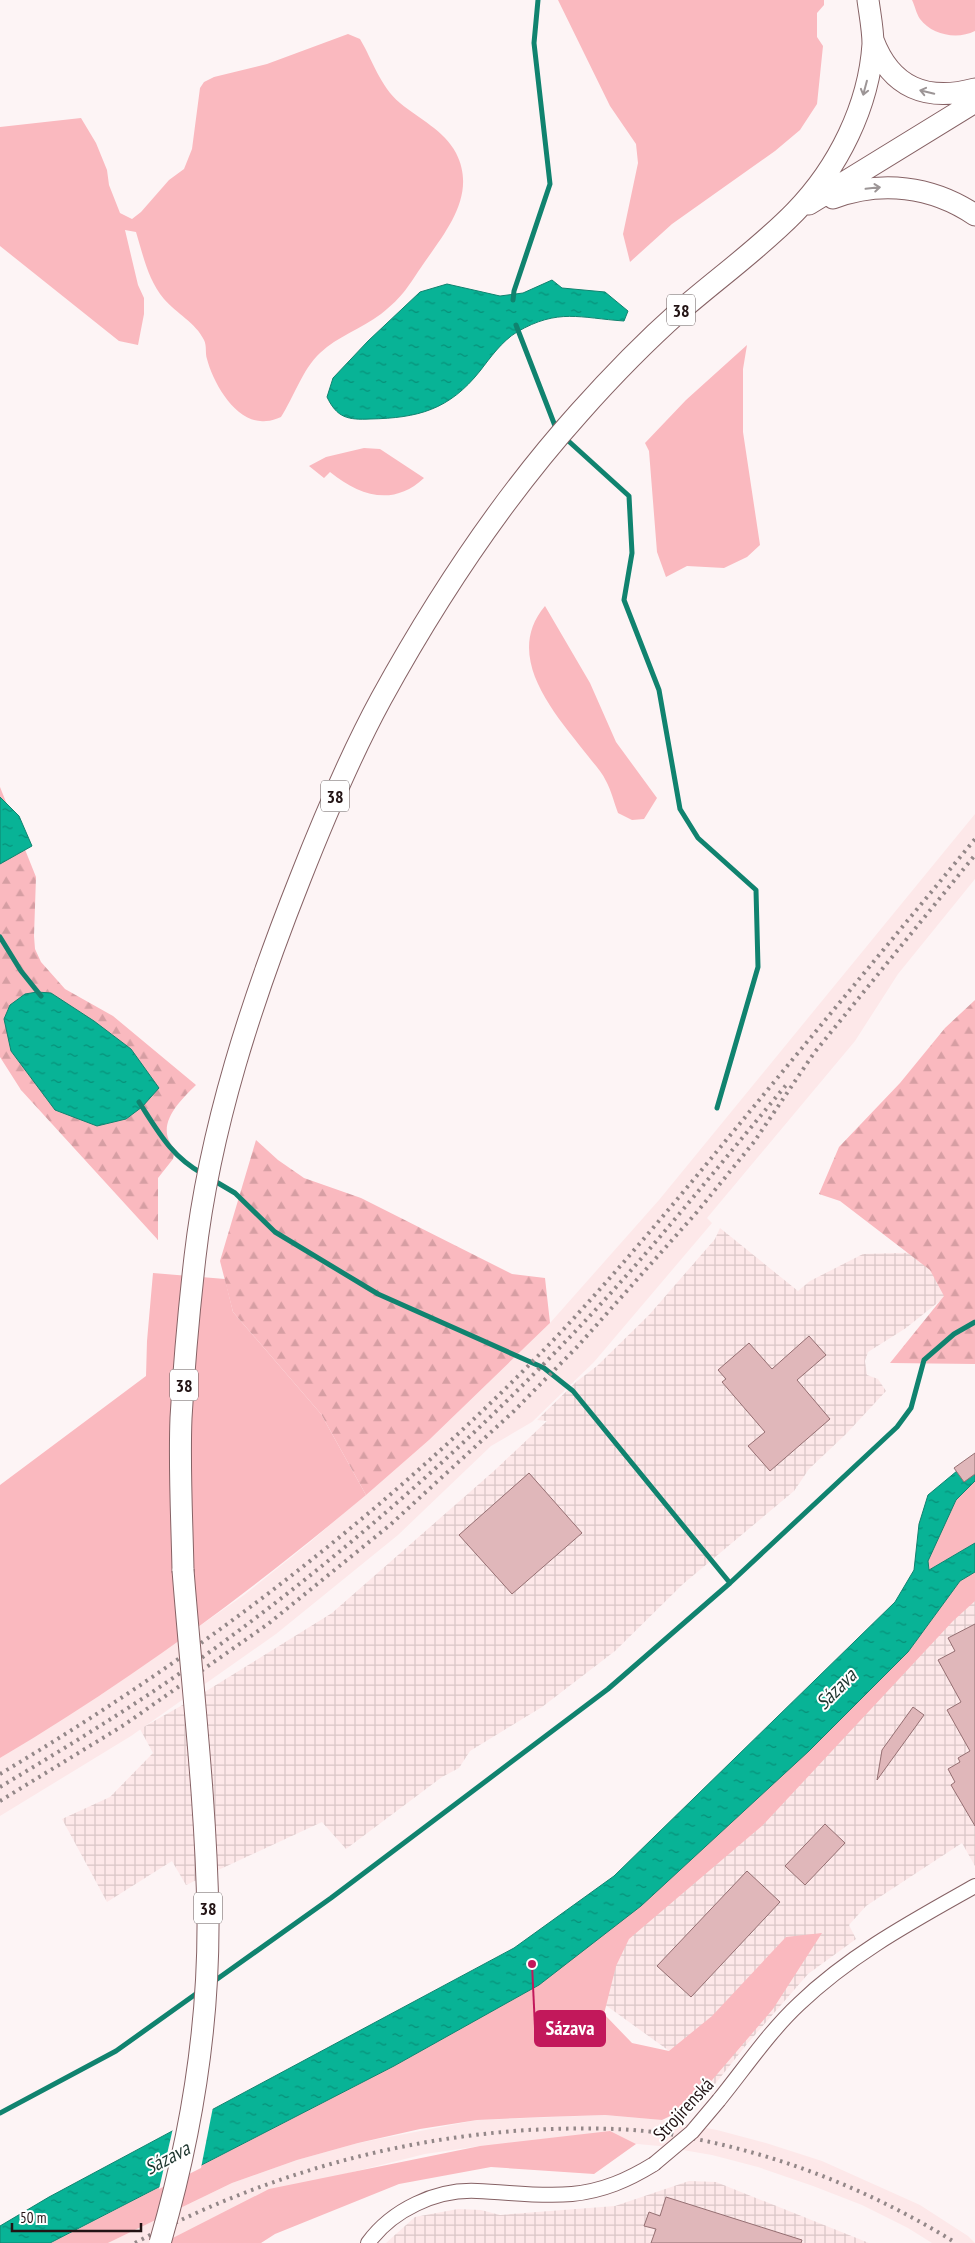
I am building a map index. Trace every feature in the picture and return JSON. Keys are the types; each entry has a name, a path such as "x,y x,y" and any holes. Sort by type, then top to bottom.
{"main road":[{"path":"794,214 828,172 853,123 866,83 873,40 868,0"},
{"path":"873,40 885,64 904,82 915,89 941,95 954,95 975,89"},
{"name":"38","path":"160,2243 173,2199 193,2107 204,2012 208,1917 204,1822 183,1570 181,1420 195,1258 203,1201 231,1080 273,947 320,827 378,704 451,580 487,528 576,416 628,359 676,315 794,214 975,102"},
{"path":"794,214 854,191 892,187 930,193 947,199 975,215"}],"street":[{"name":"Strojírenská","path":"368,2243 384,2224 400,2214 444,2194 477,2191 524,2196 571,2194 612,2186 654,2164 687,2137 775,2030 816,1988 873,1944 975,1886"}],"shaded area":[{"path":"975,814 975,879 898,974 855,1041 707,1218 712,1223 594,1362 532,1422 491,1446 398,1535 276,1634 131,1736 0,1816 0,1758 102,1694 244,1595 309,1543 429,1440 550,1323 659,1200"},
{"path":"720,1228 798,1291 810,1281 863,1254 934,1252 946,1296 906,1328 868,1352 865,1361 867,1375 878,1379 886,1391 846,1434 809,1469 794,1491 683,1584 615,1651 542,1707 470,1751 459,1768 442,1777 346,1849 322,1822 186,1885 172,1861 107,1902 62,1819 110,1797 153,1753 140,1729 195,1698 332,1613 495,1470 547,1421 537,1420 576,1382 597,1366 649,1315 715,1239"},
{"path":"975,1589 975,1866 962,1843 866,1906 849,1925 856,1939 808,1974 715,2084 593,1996 570,1966 698,1852"},
{"path":"605,2115 662,2120 717,2130 822,2161 920,2205 968,2236 975,2243 932,2243 908,2228 862,2205 758,2167 712,2155 659,2146 605,2141 480,2146 425,2154 305,2184 165,2243 108,2243 232,2183 297,2160 358,2143 477,2120"},
{"path":"689,2181 716,2182 869,2243 386,2243 415,2217 458,2209 481,2210 500,2215 615,2206"}],"green space":[{"path":"558,0 824,0 824,5 817,13 817,37 823,46 817,104 800,130 775,151 672,224 630,262 623,234 638,163 636,144 610,106"},
{"path":"912,0 975,0 975,31 968,34 953,35 931,29 920,19"},
{"path":"348,34 360,39 382,81 393,96 407,109 431,125 451,145 462,168 463,183 461,197 450,225 405,290 381,314 334,342 320,353 303,375 281,417 270,421 255,420 245,416 228,400 210,369 206,357 205,342 200,334 158,292 147,267 136,232 125,230 138,285 144,298 144,314 138,345 119,341 0,246 0,127 81,118 96,143 107,170 109,185 120,213 132,219 141,212 169,180 184,169 192,149 200,88 204,82 214,77 267,64"},
{"path":"747,345 743,369 743,432 760,545 747,557 724,568 687,566 666,577 657,552 649,451 645,443 686,400"},
{"path":"364,448 380,449 424,478 400,493 377,495 353,487 330,472 324,478 309,466 326,457"},
{"path":"545,606 590,683 616,742 657,798 644,819 632,820 618,813 602,774 549,704 538,685 531,665 529,645 533,625"},
{"path":"0,787 36,877 34,936 35,949 41,962 65,989 113,1016 196,1085 171,1114 168,1123 167,1132 169,1140 175,1149 173,1159 158,1178 158,1240 21,1090 0,1057"},
{"path":"975,1000 975,1364 890,1363 944,1296 930,1270 840,1201 819,1194 839,1147 900,1083 945,1028"},
{"path":"256,1140 278,1160 304,1178 361,1198 512,1274 545,1278 550,1323 429,1440 366,1495 321,1414 233,1312 220,1261"},
{"path":"153,1273 225,1279 233,1312 321,1414 366,1495 278,1566 188,1634 96,1698 0,1758 0,1485 146,1376"},
{"path":"975,1481 975,1543 929,1570 927,1561 956,1500"},
{"path":"975,1572 975,1601 953,1621 763,1825 629,1939 616,1966 604,2014 632,2043 669,2051 712,2016 786,1937 822,1933 773,2009 689,2107 662,2120 605,2115 544,2117 477,2120 420,2129 358,2143 297,2160 232,2183 108,2243 51,2243 394,2066 539,1985 809,1751 908,1652 960,1581"},
{"path":"610,2131 636,2144 594,2174 491,2167 399,2184 275,2234 261,2243 163,2243 269,2189 480,2146"}],"water":[{"path":"552,280 562,288 605,292 628,311 624,321 569,316 557,317 532,325 506,340 480,371 456,395 444,403 418,414 387,418 349,418 339,413 327,397 333,378 368,341 420,292 447,284 500,296 523,293"},
{"path":"0,797 19,816 32,846 0,864"},
{"path":"37,992 51,993 94,1021 131,1049 159,1088 142,1107 126,1119 97,1126 55,1110 11,1051 4,1019 10,1005 25,994"},
{"path":"975,1456 975,1481 956,1500 928,1561 929,1570 975,1543 975,1572 960,1581 908,1652 809,1751 641,1906 539,1985 394,2066 50,2243 0,2243 0,2226 49,2197 514,1948 614,1876 895,1602 914,1570 919,1524 928,1495"}],"pier":[{"path":"213,2107 201,2168 159,2189 173,2128"}],"building":[{"path":"809,1336 826,1355 797,1380 830,1419 770,1471 748,1446 765,1432 722,1382 726,1379 718,1370 749,1343 772,1369"},
{"path":"975,1453 975,1474 964,1482 954,1468"},
{"path":"529,1473 582,1533 512,1594 459,1535"},
{"path":"975,1624 975,1826 951,1785 955,1782 948,1769 960,1762 958,1758 970,1751 947,1710 961,1702 938,1660 955,1651 948,1638"},
{"path":"913,1707 924,1715 877,1780 882,1750"},
{"path":"825,1824 845,1843 805,1885 785,1866"},
{"path":"747,1871 780,1902 691,1997 657,1966"},
{"path":"666,2197 802,2240 801,2243 651,2243 656,2229 644,2226 649,2212 660,2216"}],"waterway":[{"path":"513,300 514,291 550,184 534,43 538,0"},
{"path":"516,325 557,431"},
{"path":"564,437 629,496 632,553 624,600 659,690 680,809 698,838 756,890 758,967 717,1108"},
{"path":"0,937 21,971 41,996"},
{"path":"139,1102 160,1134 174,1151 182,1160 203,1174"},
{"path":"213,1180 235,1193 275,1232 378,1294 544,1368 573,1391 730,1583"},
{"path":"213,1982 331,1898 608,1689 730,1583 897,1427 911,1408 924,1360 954,1334 975,1322"},
{"path":"0,2113 116,2051 200,1991"}],"railway":[{"path":"0,1774 151,1678 296,1572 366,1515 499,1395 562,1331 645,1237 975,839"},
{"path":"0,1801 124,1725 268,1624 390,1525 514,1411 577,1347 697,1212 754,1142 814,1053 975,855"},
{"path":"0,1787 73,1743 193,1664 293,1589 435,1469 525,1383 597,1308 680,1213 787,1084"},
{"path":"135,2243 228,2199 277,2181 375,2153 426,2142 476,2135 578,2128 662,2133 740,2149 777,2160 815,2173 887,2204 956,2243"}],"place":[{"name":"Sázava","path":"532,1964"}]}
